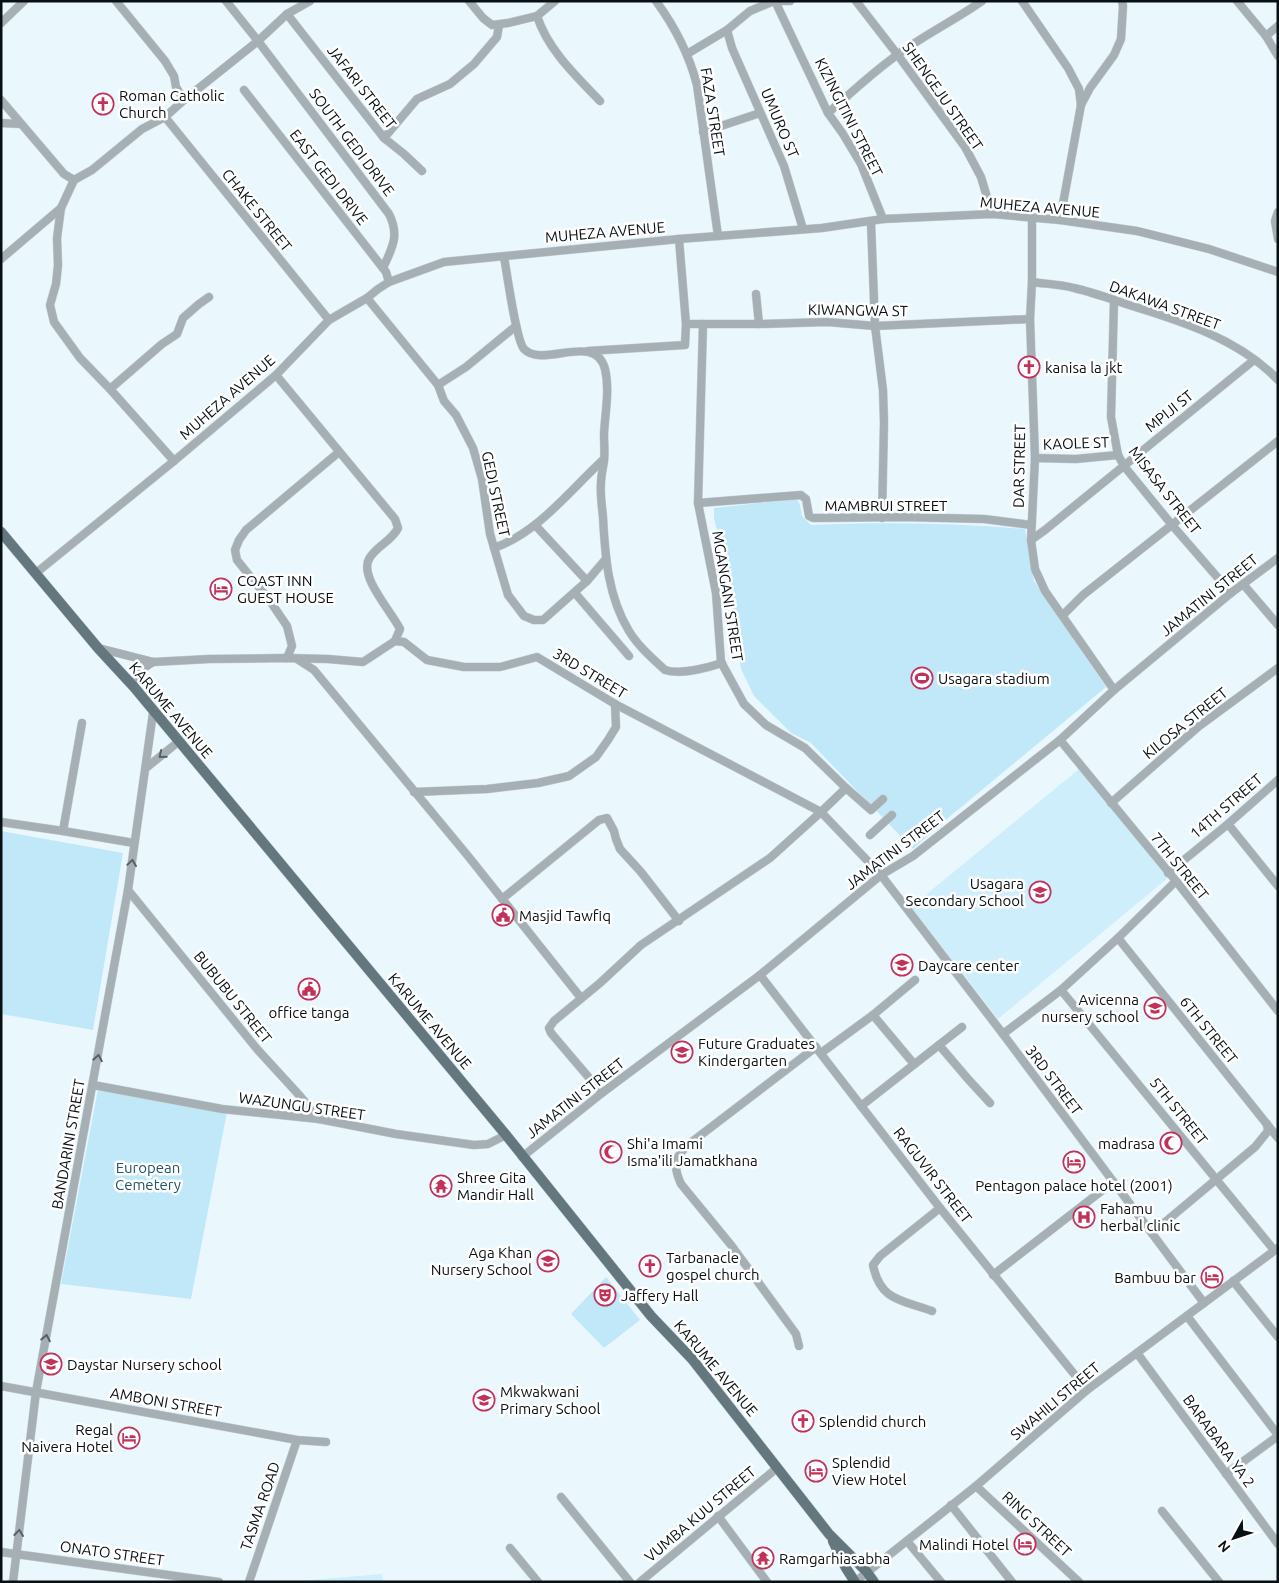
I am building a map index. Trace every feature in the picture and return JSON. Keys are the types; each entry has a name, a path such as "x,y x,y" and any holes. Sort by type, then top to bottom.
{"main road":[{"name":"KARUME AVENUE","path":"1,532 98,648 134,687 153,713 506,1135 651,1316 692,1359 829,1534 867,1572 874,1582"},
{"name":"KARUME AVENUE","path":"829,1534 855,1582"}],"street":[{"path":"1,23 24,1"},
{"path":"116,1 165,60 174,76 176,87 184,100"},
{"name":"SOUTH GEDI DRIVE","path":"226,1 389,214 394,225 394,244 383,268"},
{"path":"174,461 80,358 54,322 50,305 56,284 58,265 57,238 61,208 74,180 92,170 142,129 165,117 258,41 287,14 310,1"},
{"path":"470,1 483,18 492,25 537,16 555,1"},
{"path":"687,54 727,30 750,11 775,1"},
{"name":"KIZINGITINI STREET","path":"775,1 828,113 843,134 860,164 883,219"},
{"path":"779,1 790,1"},
{"name":"SHENGEJU STREET","path":"856,1 965,147 981,176 992,214"},
{"path":"828,113 897,54 982,1"},
{"path":"1022,1 1068,68 1079,89 1081,105 1060,220"},
{"path":"1081,105 1090,88 1114,55 1120,39 1124,6 1122,1"},
{"path":"1237,1 1266,36 1278,56"},
{"name":"FAZA STREET","path":"659,2 692,63 697,85 718,236"},
{"name":"JAFARI STREET","path":"287,14 384,138 422,171"},
{"path":"537,16 543,32 560,58 600,101"},
{"path":"384,138 417,99 450,84 474,64 497,38 499,25"},
{"path":"1266,36 1278,26"},
{"name":"UMURO ST","path":"727,30 732,48 784,166 803,229"},
{"name":"EAST GEDI DRIVE","path":"244,90 383,268 389,282"},
{"path":"1,100 64,174 74,180"},
{"path":"703,132 760,113"},
{"name":"CHAKE STREET","path":"165,117 329,320"},
{"path":"1,123 21,124"},
{"path":"1,259 61,208"},
{"path":"1278,212 1275,221 1278,239"},
{"name":"MUHEZA AVENUE","path":"36,573 276,375 329,320 367,298 378,288 389,282 444,262 803,229 883,219 992,214 1060,220 1137,231 1209,249 1278,272"},
{"name":"DAR STREET","path":"1032,218 1030,318 1036,458 1031,540 1035,569 1045,591 1063,614 1114,690"},
{"path":"871,222 875,326 880,354 884,422 882,518"},
{"path":"504,256 519,340 523,348 530,353 540,355 685,345 686,324 679,239"},
{"name":"DAKAWA STREET","path":"1032,282 1073,287 1175,320 1221,339 1254,360 1278,380"},
{"path":"756,294 759,324"},
{"path":"110,389 162,344 178,334 183,318 209,297"},
{"name":"GEDI STREET","path":"367,298 438,385 444,401 456,415 473,448 482,479 490,534 508,595 524,616 534,620 542,620 587,581 605,560"},
{"name":"MISASA STREET","path":"1114,300 1111,417 1118,455 1124,466 1172,525 1231,593"},
{"name":"KIWANGWA ST","path":"686,324 827,322 875,326 1030,318"},
{"name":"MGANGANI STREET","path":"704,324 698,503 716,593 722,663 744,704 766,725 805,748 871,810 883,800"},
{"path":"438,385 466,367 516,326"},
{"path":"584,351 597,356 605,370 604,459 601,482 605,560 611,587 623,620 637,642 664,670 671,672 692,670 708,668 722,663"},
{"name":"MPIJI ST","path":"1031,540 1254,360"},
{"path":"98,648 153,662 287,658 363,662 395,641 400,629 368,577 366,565 369,559 396,532 398,528 395,519 276,375"},
{"path":"1063,614 1083,595 1278,441"},
{"path":"287,658 292,646 286,626 237,560 235,550 246,530 339,452"},
{"name":"KAOLE ST","path":"1036,458 1076,459 1118,455"},
{"path":"494,548 507,544 536,526 604,459"},
{"name":"MAMBRUI STREET","path":"698,503 800,495 806,500 809,515 812,518 984,519 1032,525"},
{"path":"536,526 587,581"},
{"name":"JAMATINI STREET","path":"522,1157 760,975 881,875 913,856 1060,740 1114,690 1231,593 1278,558"},
{"path":"1243,584 1278,624"},
{"path":"575,592 630,656"},
{"name":"3RD STREET","path":"395,641 404,642 427,660 464,667 500,668 537,657 615,704 821,812"},
{"path":"296,659 314,670 581,998"},
{"path":"134,687 138,673 153,662"},
{"name":"KILOSA STREET","path":"1111,803 1198,727 1278,668"},
{"path":"414,792 487,789 538,783 569,776 596,757 608,740 616,727 615,704"},
{"name":"BANDARINI STREET","path":"12,1582 36,1392 128,890 153,713"},
{"path":"63,830 82,723"},
{"name":"7TH STREET","path":"1060,740 1176,881 1278,1011"},
{"path":"146,768 178,742"},
{"name":"14TH STREET","path":"1168,873 1278,780"},
{"path":"602,1094 551,1033 549,1028 554,1021 641,946 770,858 846,788"},
{"path":"821,812 881,875"},
{"path":"870,835 892,815"},
{"path":"502,899 599,820 607,818 620,849 641,872 679,921"},
{"path":"1,822 63,830 134,843"},
{"path":"1228,824 1278,886"},
{"name":"3RD STREET","path":"881,875 1003,1034 1204,1303"},
{"path":"1003,1034 1061,990 1176,881"},
{"name":"BUBUBU STREET","path":"128,890 257,1049 319,1119"},
{"name":"6TH STREET","path":"1118,938 1278,1138"},
{"name":"RAGUVIR STREET","path":"760,975 940,1208 1087,1390"},
{"path":"799,1346 796,1334 745,1263 681,1184 676,1162 679,1154 693,1141 818,1050 873,1015 915,980"},
{"name":"5TH STREET","path":"1061,990 1276,1249"},
{"path":"873,1015 914,1064"},
{"path":"861,1106 962,1027"},
{"path":"939,1045 990,1103"},
{"name":"WAZUNGU STREET","path":"93,1086 222,1109 319,1119 396,1134 474,1145 488,1144 506,1135"},
{"path":"1152,1233 1255,1147 1268,1131 1267,1124"},
{"path":"993,1275 1113,1182"},
{"path":"932,1311 890,1296 883,1291 873,1265 880,1256 940,1208"},
{"name":"SWAHILI STREET","path":"855,1582 976,1486 1087,1390 1276,1249"},
{"path":"1233,1281 1278,1337"},
{"path":"1187,1316 1278,1435 1226,1474"},
{"name":"BARABARA YA 2","path":"1137,1353 1278,1544"},
{"name":"AMBONI STREET","path":"1,1386 297,1440 326,1442"},
{"name":"TASMA ROAD","path":"249,1582 297,1440"},
{"name":"VUMBA KUU STREET","path":"640,1582 777,1468"},
{"name":"RING STREET","path":"976,1486 1079,1582"},
{"path":"561,1497 630,1582"},
{"path":"951,1505 1012,1582"},
{"path":"1162,1511 1219,1582"},
{"path":"718,1516 767,1582"},
{"path":"907,1541 941,1582"},
{"path":"510,1548 538,1582"},
{"name":"ONATO STREET","path":"1,1552 219,1582"}],"shaded area":[{"name":"Usagara Secondary School","path":"1079,769 1169,877 998,1019 911,907"},
{"path":"382,1574 383,1582 288,1582"}],"green space":[{"path":"797,499 802,516 811,525 972,525 1025,529 1034,581 1106,687 913,849 811,743 791,733 754,696 741,669 736,640 733,600 727,566 714,519 714,508"},
{"path":"1,831 123,853 93,1030 1,1014"},
{"name":"European Cemetery","path":"98,1089 227,1112 191,1299 61,1284"},
{"name":"Jaffery Hall","path":"606,1277 640,1320 604,1348 571,1314"}],"place":[{"name":"Roman Catholic Church","path":"103,104"},
{"name":"kanisa la jkt","path":"1029,367"},
{"name":"COAST INN GUEST HOUSE","path":"221,589"},
{"name":"Usagara stadium","path":"922,678"},
{"name":"Usagara Secondary School","path":"1040,892"},
{"name":"Masjid Tawfiq","path":"503,915"},
{"name":"Daycare center","path":"902,965"},
{"name":"office tanga","path":"309,989"},
{"name":"Avicenna nursery school","path":"1155,1008"},
{"name":"Future Graduates Kindergarten","path":"682,1052"},
{"name":"madrasa","path":"1171,1143"},
{"name":"Shi'a Imami Isma'ili Jamatkhana","path":"611,1152"},
{"name":"Pentagon palace hotel (2001)","path":"1074,1162"},
{"name":"Shree Gita Mandir Hall","path":"441,1186"},
{"name":"Fahamu herbal clinic","path":"1084,1217"},
{"name":"Aga Khan Nursery School","path":"548,1261"},
{"name":"Tarbanacle gospel church","path":"650,1266"},
{"name":"Bambuu bar","path":"1212,1277"},
{"name":"Jaffery Hall","path":"605,1295"},
{"name":"Daystar Nursery school","path":"51,1364"},
{"name":"Mkwakwani Primary School","path":"484,1400"},
{"name":"Splendid church","path":"803,1421"},
{"name":"Regal Naivera Hotel","path":"129,1438"},
{"name":"Splendid View Hotel","path":"816,1471"},
{"name":"Malindi Hotel","path":"1025,1544"},
{"name":"Ramgarhiasabha","path":"763,1558"}]}
